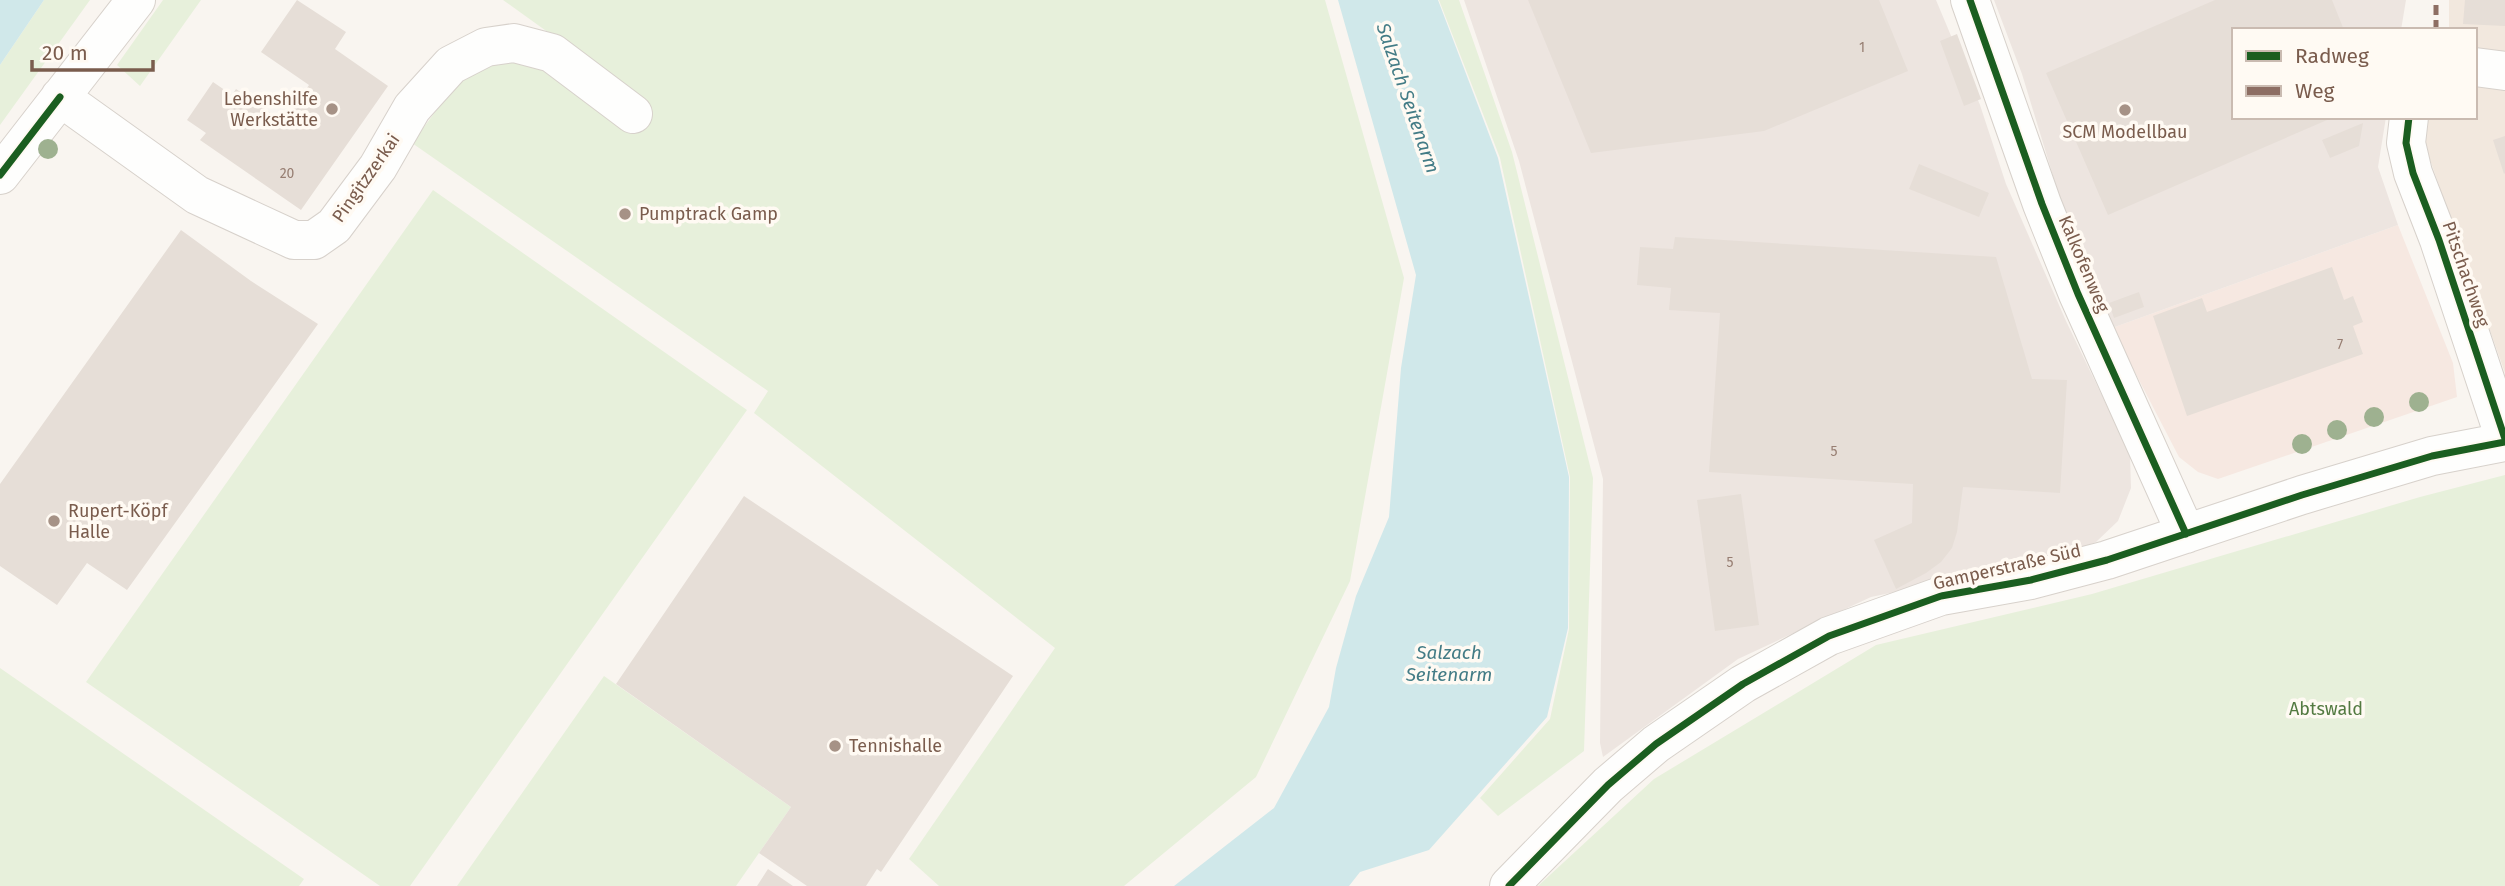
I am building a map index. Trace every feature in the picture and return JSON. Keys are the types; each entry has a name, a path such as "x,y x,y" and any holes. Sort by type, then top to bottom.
{"street":[{"path":"0,174 136,0"},
{"name":"Kalkofenweg","path":"1970,0 2042,204 2078,294 2186,534"},
{"name":"Pingitzzerkai","path":"60,96 197,195 294,240 314,240 334,226 378,167 412,108 451,65 486,47 514,43 552,53 633,114"},
{"path":"2477,68 2505,71"},
{"name":"Pitschachweg","path":"2409,119 2406,143 2413,173 2439,240 2505,440"},
{"name":"Gamperstraße Süd","path":"1509,886 1608,785 1656,744 1743,684 1829,636 1941,596 2031,580 2107,560 2302,495 2432,456 2505,440"}],"shaded area":[{"path":"1464,0 1936,0 1980,105 2006,184 2066,321 2130,454 2131,488 2118,521 2096,542 2052,559 1871,597 1738,659 1603,757 1600,743 1603,479 1519,161"},
{"path":"1994,0 2406,0 2401,28 2232,28 2232,119 2386,119 2378,167 2398,225 2112,328 2071,235 2022,74"},
{"path":"2449,0 2505,0 2505,373 2421,134 2424,119 2477,119 2477,28 2449,28"},
{"path":"2398,225 2453,363 2457,397 2218,479 2198,472 2179,457 2112,328"}],"green space":[{"path":"44,0 90,0 0,125 0,65"},
{"path":"163,0 201,0 140,86 117,65"},
{"path":"503,0 1325,0 1404,278 1350,581 1256,777 1124,886 939,886 909,859 1055,648 754,413 768,391 412,143 456,84 485,61 556,38"},
{"path":"1439,0 1459,0 1512,152 1593,478 1584,751 1498,816 1480,798 1550,719 1569,629 1570,477 1500,158"},
{"path":"433,190 747,410 410,886 380,886 86,682"},
{"name":"Abtswald","path":"2505,475 2505,886 1538,886 1654,779 1876,645 2092,594 2420,497"},
{"path":"0,668 304,879 299,886 0,886"},
{"path":"604,676 791,807 736,886 457,886"}],"water":[{"path":"0,0 44,0 0,65"},
{"name":"Salzach Seitenarm","path":"1338,0 1438,0 1498,158 1569,477 1568,628 1547,717 1429,850 1360,872 1349,886 1174,886 1274,808 1329,707 1336,668 1356,596 1389,517 1401,368 1416,275"}],"building":[{"name":"Lebenshilfe Werkstätte","path":"297,0 346,32 335,49 388,86 301,210 200,140 206,133 187,120 213,82 232,95 236,89 284,122 309,85 261,52"},
{"path":"1528,0 1879,0 1908,71 1764,131 1591,153"},
{"path":"2215,0 2332,0 2343,28 2232,28 2232,119 2329,119 2108,215 2046,73"},
{"path":"2465,0 2505,0 2505,26 2463,24"},
{"path":"1957,34 1981,99 1964,106 1940,41"},
{"path":"2363,123 2359,146 2330,158 2322,140"},
{"path":"2505,136 2505,173 2504,174 2493,140"},
{"path":"1919,164 1989,193 1979,217 1909,189"},
{"path":"181,230 251,281 318,324 127,590 87,563 57,605 0,566 0,484"},
{"path":"1675,237 1996,257 2032,379 2067,380 2060,493 1963,487 1952,548 1941,562 1926,573 1896,589 1874,540 1912,523 1913,484 1709,472 1720,313 1669,310 1671,288 1637,285 1640,247 1673,249"},
{"path":"2332,267 2344,300 2353,296 2363,322 2353,326 2363,354 2187,416 2153,316 2202,298 2207,312"},
{"path":"2139,292 2144,307 2114,318 2109,303"},
{"path":"1741,494 1759,625 1715,631 1697,500"},
{"name":"Tennishalle","path":"744,496 1013,676 881,872 877,869 866,886 807,886 759,853 791,807 616,684"},
{"path":"768,869 793,886 757,886"}],"marked path":[{"path":"2436,0 2436,28"}],"cycle path":[{"path":"1970,0 2042,204 2078,294 2186,534"},
{"path":"0,175 60,97"},
{"path":"2409,119 2406,143 2413,173 2439,240 2505,439"},
{"path":"1509,886 1608,785 1656,744 1743,684 1829,636 1941,596 2031,580 2107,560 2302,495 2432,456 2505,442"}],"place":[{"name":"Lebenshilfe Werkstätte","path":"332,109"},
{"name":"SCM Modellbau","path":"2125,110"},
{"name":"Pumptrack Gamp","path":"625,214"},
{"name":"Rupert-Köpf Halle","path":"54,521"},
{"name":"Tennishalle","path":"835,746"}]}
